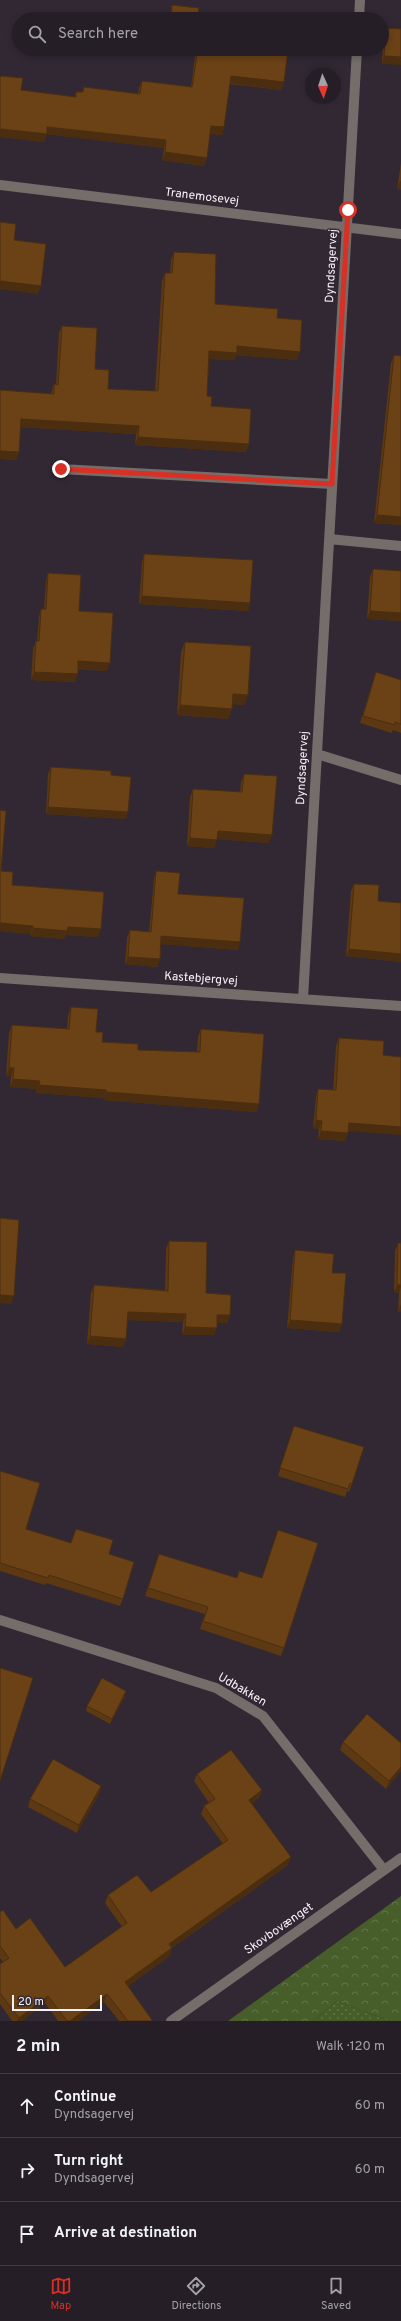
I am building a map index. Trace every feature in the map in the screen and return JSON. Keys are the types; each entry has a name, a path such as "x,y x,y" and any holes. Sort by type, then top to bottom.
{"street":[{"path":"359,12 360,0"},
{"name":"Dyndsagervej","path":"302,999 357,56"},
{"name":"Tranemosevej","path":"0,185 401,234"},
{"path":"61,469 332,484"},
{"path":"329,539 401,546"},
{"path":"317,754 401,780"},
{"name":"Kastebjergvej","path":"0,978 401,1006"},
{"name":"Udbakken","path":"0,1620 216,1688 263,1716 384,1870"},
{"name":"Skovbovænget","path":"171,2021 401,1858"}],"green space":[{"path":"401,1896 401,2021 390,2021 337,2001 313,2021 228,2021"},
{"path":"337,2001 390,2021 313,2021"}],"building":[{"path":"172,5 199,8 198,12 172,12"},
{"path":"389,28 401,29 401,57 384,56 389,56"},
{"path":"197,56 287,56 284,82 231,76 224,127 211,126 207,158 165,152 166,140 47,127 47,134 0,129 0,76 23,78 21,90 76,97 76,92 83,92 84,87 140,94 142,81 192,87"},
{"path":"0,222 16,224 14,240 46,244 41,286 0,281"},
{"path":"174,252 216,254 215,304 278,309 277,318 302,320 300,352 237,346 237,353 209,351 207,396 212,397 211,406 251,409 249,444 138,437 139,426 21,419 19,452 0,451 0,390 54,394 54,384 58,385 62,326 97,328 95,369 109,370 108,389 158,391 165,273 172,273"},
{"path":"394,355 401,356 401,517 377,515"},
{"path":"144,554 253,560 250,603 142,596"},
{"path":"373,569 401,571 401,613 370,611"},
{"path":"48,573 81,575 79,611 113,613 110,663 78,661 78,674 34,672 36,641 39,641 41,609 46,609"},
{"path":"185,642 251,646 248,695 233,694 232,709 180,705"},
{"path":"376,672 401,680 401,724 395,722 395,725 363,716"},
{"path":"51,767 111,771 111,775 131,777 128,812 48,807"},
{"path":"244,774 277,776 272,835 218,831 217,840 190,838 193,789 242,792"},
{"path":"0,810 6,811 1,871 13,872 12,885 104,892 101,929 68,927 67,931 0,923"},
{"path":"156,871 180,873 178,894 244,898 240,942 161,936 160,959 128,957 130,930 151,932"},
{"path":"354,884 379,885 378,901 401,903 401,954 349,949"},
{"path":"71,1007 98,1009 96,1032 103,1032 102,1042 138,1044 138,1050 200,1052 201,1029 264,1034 259,1104 106,1092 106,1090 39,1085 40,1081 13,1079 14,1068 9,1068 12,1025 69,1029"},
{"path":"339,1038 384,1041 383,1055 401,1057 401,1127 349,1123 348,1133 321,1131 322,1121 316,1120 318,1089 336,1090"},
{"path":"0,1218 19,1220 14,1296 0,1295"},
{"path":"169,1241 207,1242 206,1293 231,1295 230,1315 217,1315 217,1328 185,1327 186,1314 128,1312 126,1339 90,1336 94,1285 168,1291"},
{"path":"398,1243 401,1243 401,1285 397,1285"},
{"path":"295,1250 334,1254 332,1273 346,1273 342,1324 290,1320"},
{"path":"294,1426 364,1447 352,1484 350,1483 348,1489 280,1468"},
{"path":"0,1471 40,1483 26,1529 71,1543 76,1529 113,1540 109,1554 134,1562 123,1599 49,1575 48,1578 0,1563"},
{"path":"278,1530 318,1543 284,1648 203,1621 208,1607 148,1588 159,1554 237,1578 239,1571 262,1578"},
{"path":"0,1668 33,1678 0,1781"},
{"path":"102,1678 126,1691 112,1719 87,1706"},
{"path":"367,1714 401,1743 401,1767 389,1781 343,1742"},
{"path":"231,1750 262,1790 249,1800 291,1857 169,1944 172,1948 125,1982 152,2020 151,2021 128,2021 107,1994 70,2021 67,2021 48,1996 19,2018 0,1993 0,1964 9,1958 0,1946 0,1912 3,1910 16,1929 30,1918 65,1967 127,1923 108,1895 137,1875 151,1892 228,1840 204,1806 215,1799 197,1774"},
{"path":"53,1759 101,1786 79,1825 30,1799"}],"route":[{"path":"61,469 332,484 348,210"}]}
